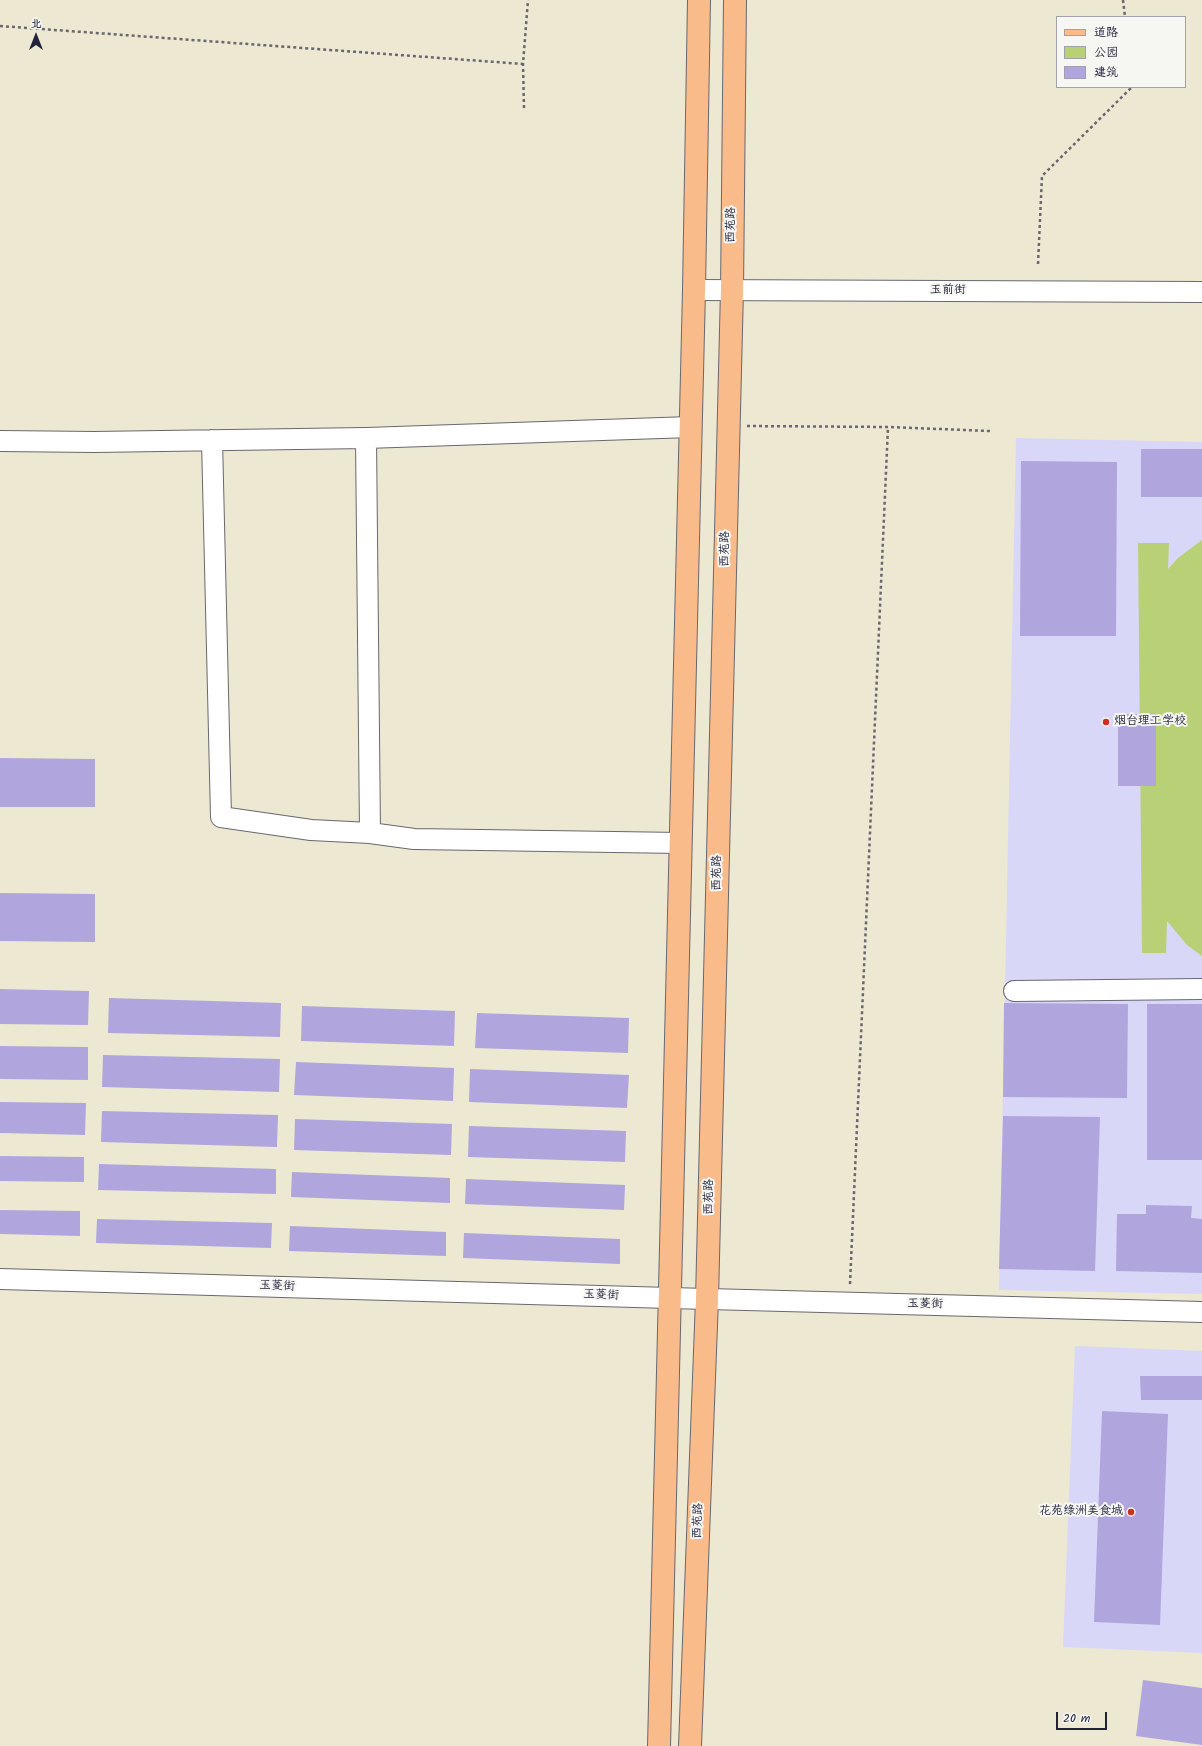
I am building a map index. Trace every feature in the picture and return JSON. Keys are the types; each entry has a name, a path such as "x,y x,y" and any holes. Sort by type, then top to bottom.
{"main road":[{"path":"659,1746 691,427 699,0"},
{"name":"西苑路","path":"690,1746 707,1299 732,290 735,0"}],"street":[{"name":"玉前街","path":"694,290 1202,292"},
{"path":"0,441 94,442 366,438 691,427"},
{"path":"366,438 370,833"},
{"path":"212,440 221,817 311,830 370,833 414,839 681,843"},
{"path":"1014,990 1202,988"},
{"name":"玉菱街","path":"0,1279 1202,1312"}],"path":[{"path":"524,108 523,64 528,0"},
{"path":"1123,0 1125,16"},
{"path":"0,26 523,64"},
{"path":"1038,264 1042,176 1131,88"},
{"path":"728,426 888,427 990,431"},
{"path":"849,1303 888,427"}],"shaded area":[{"name":"烟台理工学校","path":"1016,438 1202,442 1202,1294 999,1290"},
{"path":"1075,1346 1202,1351 1202,1653 1063,1647"}],"green space":[{"path":"1202,540 1202,956 1187,945 1167,921 1166,953 1142,953 1138,543 1169,543 1168,569 1178,558"}],"building":[{"path":"1141,449 1202,449 1202,497 1141,497"},
{"path":"1021,461 1117,462 1116,636 1020,636"},
{"path":"1118,714 1156,714 1156,786 1118,786"},
{"path":"0,758 95,759 95,807 0,807"},
{"path":"0,893 95,894 95,942 0,941"},
{"path":"0,989 89,991 88,1025 0,1024"},
{"path":"109,998 281,1003 280,1037 108,1033"},
{"path":"1004,1003 1128,1004 1127,1098 1003,1097"},
{"path":"1147,1004 1202,1004 1202,1160 1147,1160"},
{"path":"302,1006 455,1011 454,1046 301,1041"},
{"path":"477,1013 629,1018 628,1053 475,1048"},
{"path":"0,1046 88,1047 88,1080 0,1079"},
{"path":"103,1055 280,1059 279,1092 102,1087"},
{"path":"296,1062 454,1068 453,1101 294,1095"},
{"path":"470,1069 629,1075 627,1108 469,1102"},
{"path":"0,1102 86,1103 85,1135 0,1133"},
{"path":"102,1111 278,1115 277,1147 101,1142"},
{"path":"1003,1116 1100,1117 1095,1271 999,1269"},
{"path":"295,1119 452,1124 451,1155 294,1150"},
{"path":"469,1126 626,1131 625,1162 468,1157"},
{"path":"0,1156 84,1157 84,1182 0,1181"},
{"path":"99,1164 276,1169 276,1194 98,1190"},
{"path":"292,1172 450,1178 450,1203 291,1197"},
{"path":"466,1179 625,1185 624,1210 465,1204"},
{"path":"1146,1205 1192,1206 1191,1218 1202,1219 1202,1273 1116,1271 1117,1214 1146,1214"},
{"path":"0,1210 80,1211 80,1236 0,1234"},
{"path":"97,1219 272,1223 271,1248 96,1243"},
{"path":"290,1226 446,1232 446,1256 289,1251"},
{"path":"464,1233 620,1239 620,1264 463,1258"},
{"path":"1140,1376 1202,1376 1202,1400 1141,1400"},
{"path":"1102,1411 1168,1414 1160,1625 1094,1622"},
{"path":"1143,1680 1202,1688 1202,1745 1136,1736"}],"place":[{"name":"烟台理工学校","path":"1106,722"},
{"name":"花苑绿洲美食城","path":"1131,1512"}]}
